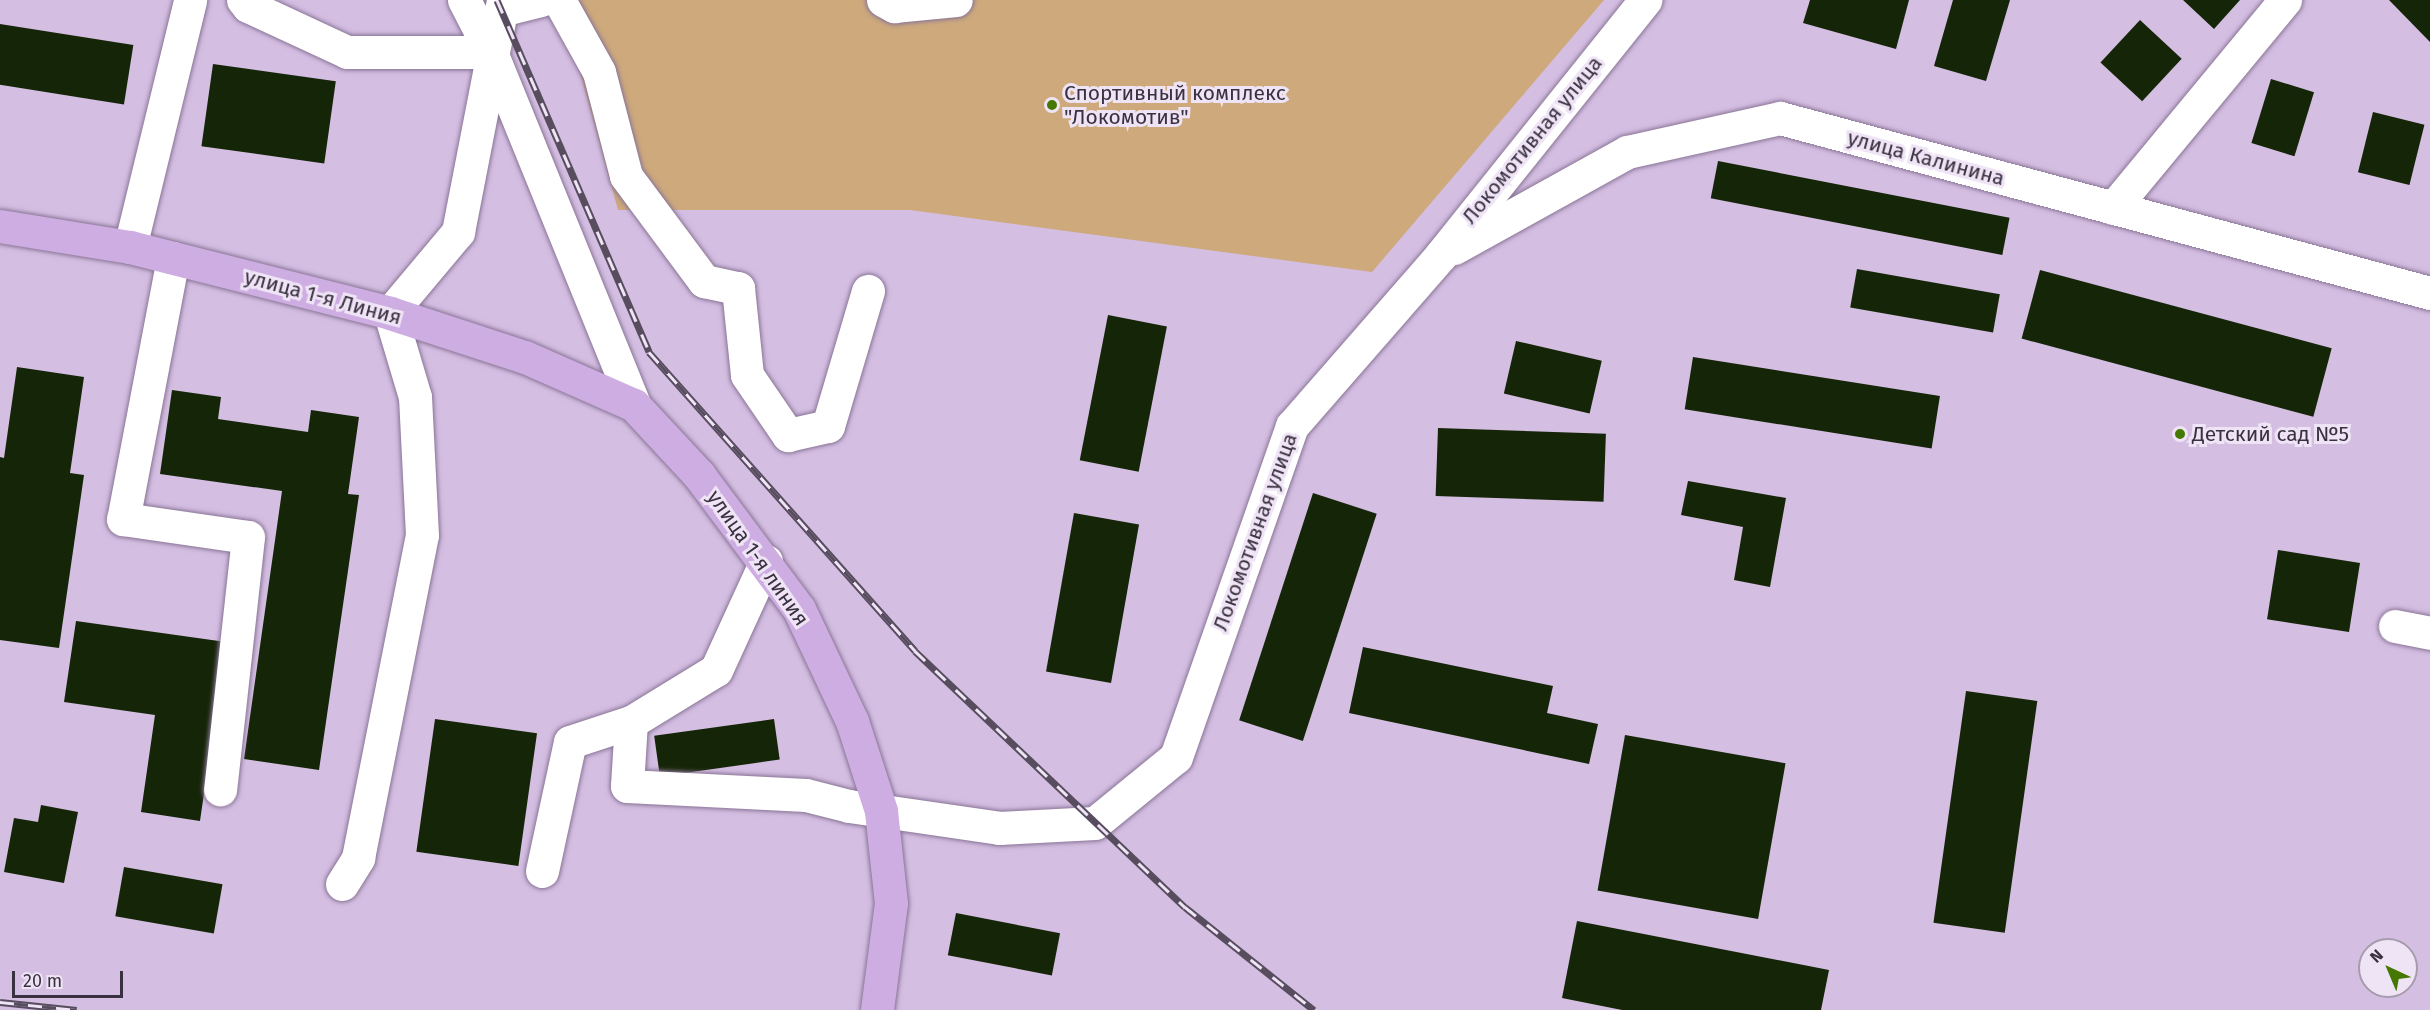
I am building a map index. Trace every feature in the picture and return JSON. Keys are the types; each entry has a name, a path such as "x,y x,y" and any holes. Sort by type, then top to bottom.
{"main road":[{"name":"улица 1-я Линия","path":"0,226 130,248 390,314 525,357 634,405"},
{"name":"улица 1-я линия","path":"634,405 699,476 766,561 799,609 837,686 881,811 891,903 877,1010"}],"street":[{"path":"130,248 190,0"},
{"path":"243,0 248,6 347,52 491,52"},
{"path":"464,0 491,52 634,405"},
{"path":"342,884 358,858 422,535 415,397 390,314 458,232 491,52 502,5 541,0"},
{"path":"559,0 598,72 626,176 704,281 738,288 747,375 788,435 828,426 868,291"},
{"path":"883,0 894,6 956,0"},
{"name":"Локомотивная улица","path":"630,722 627,786 806,795 881,811 999,828 1095,823 1176,757 1292,426 1441,255 1646,0"},
{"path":"2113,208 2285,0"},
{"name":"улица Калинина","path":"1441,255 1627,152 1780,118 2430,293"},
{"path":"173,258 123,519 248,537 220,789"},
{"path":"543,871 570,742 630,722 716,670 766,561"},
{"path":"2395,626 2430,633"}],"shaded area":[{"name":"Спортивный комплекс \"Локомотив\"","path":"560,0 1604,0 1372,272 910,210 618,210"}],"building":[{"path":"1810,0 1909,0 1896,49 1803,23"},
{"path":"1953,0 2010,0 1986,81 1934,66"},
{"path":"2183,0 2240,0 2214,29"},
{"path":"2389,0 2430,0 2430,42"},
{"path":"2140,20 2182,59 2142,101 2100,62"},
{"path":"0,24 133,45 124,104 0,85"},
{"path":"213,64 336,81 324,163 201,146"},
{"path":"2271,79 2314,92 2294,156 2251,143"},
{"path":"2373,112 2424,125 2409,185 2358,172"},
{"path":"1718,161 2010,218 2002,255 1711,198"},
{"path":"1857,269 2000,294 1993,333 1850,307"},
{"path":"2040,270 2332,348 2313,417 2022,339"},
{"path":"1108,315 1167,326 1139,472 1080,460"},
{"path":"1516,341 1602,361 1590,413 1504,394"},
{"path":"1693,357 1940,396 1932,448 1685,409"},
{"path":"17,367 84,377 70,473 84,475 59,648 0,640 0,457 4,458"},
{"path":"172,390 221,397 218,419 308,432 311,410 359,417 348,494 359,495 319,770 244,759 282,491 160,474"},
{"path":"1438,428 1606,434 1604,502 1436,496"},
{"path":"1688,481 1786,498 1770,587 1734,580 1743,527 1681,515"},
{"path":"1313,493 1377,514 1303,741 1239,720"},
{"path":"1074,513 1139,524 1111,683 1046,672"},
{"path":"2278,550 2360,563 2349,632 2267,619"},
{"path":"76,621 226,642 200,821 141,812 155,715 64,702"},
{"path":"1363,647 1553,686 1547,713 1598,724 1589,764 1349,713"},
{"path":"1966,691 2037,701 2005,933 1933,923"},
{"path":"435,719 537,733 518,866 416,852"},
{"path":"774,719 780,760 660,776 654,736"},
{"path":"1625,735 1786,763 1758,919 1598,891"},
{"path":"41,805 78,812 64,883 4,872 14,818 38,822"},
{"path":"124,867 222,884 214,934 115,916"},
{"path":"956,913 1060,933 1052,975 948,955"},
{"path":"1577,921 1829,970 1821,1010 1622,1010 1562,998"}],"railway":[{"path":"497,0 649,352 915,651 1185,907 1314,1010"},
{"path":"0,1002 77,1010"}],"place":[{"name":"Спортивный комплекс \"Локомотив\"","path":"1052,105"},
{"name":"Детский сад №5","path":"2180,434"}]}
